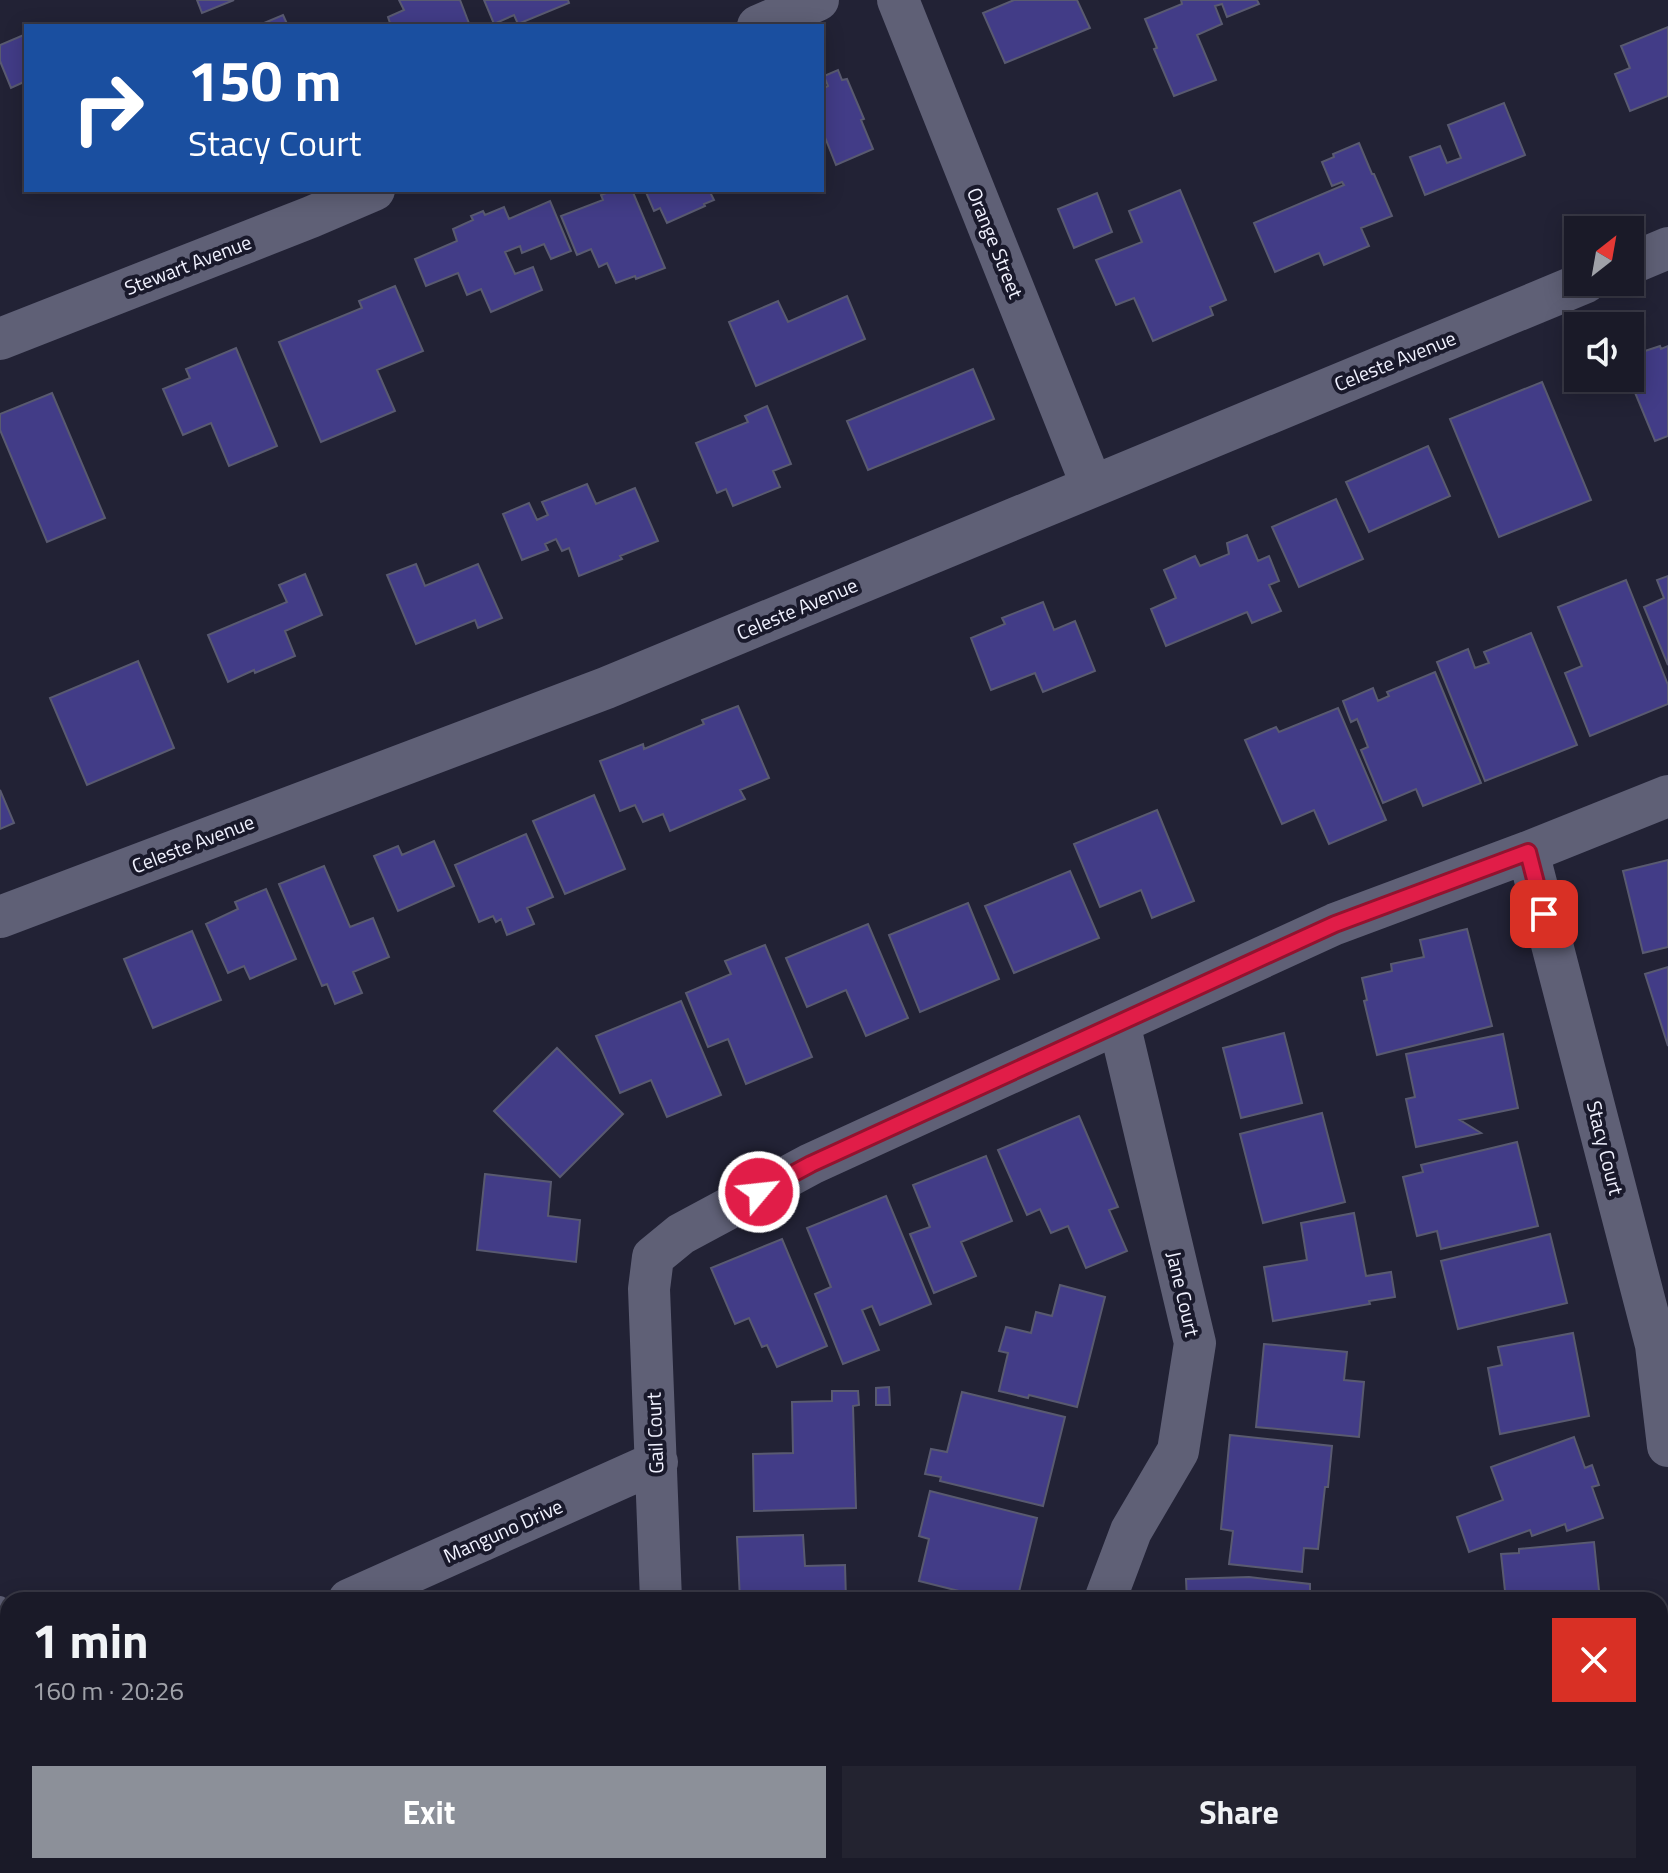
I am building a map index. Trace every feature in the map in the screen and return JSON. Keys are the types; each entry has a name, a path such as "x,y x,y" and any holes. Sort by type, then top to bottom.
{"street":[{"path":"763,24 818,0"},
{"name":"Orange Street","path":"898,0 1092,486"},
{"name":"Stewart Avenue","path":"0,339 369,192"},
{"path":"1644,258 1668,248"},
{"name":"Celeste Avenue","path":"0,917 606,688 1564,291"},
{"path":"1119,1023 1335,924 1668,796"},
{"name":"Stacy Court","path":"1528,852 1656,1345 1668,1446"},
{"name":"Gail Court","path":"661,1592 649,1289 653,1257 681,1234 811,1164 1119,1023"},
{"name":"Jane Court","path":"1108,1592 1131,1531 1178,1451 1195,1343 1119,1023"},
{"name":"Manguno Drive","path":"367,1592 657,1462"}],"building":[{"path":"197,0 234,0 202,13"},
{"path":"399,0 460,0 469,24 390,24 388,17 404,10"},
{"path":"484,0 568,0 569,3 518,24 514,15 494,24"},
{"path":"1014,0 1077,0 1090,28 1005,63 983,13"},
{"path":"1181,0 1257,0 1259,4 1227,17 1222,4 1215,6 1222,24 1197,35 1216,80 1174,96 1145,19 1182,4"},
{"path":"283,15 287,24 262,24"},
{"path":"1668,27 1668,96 1630,111 1615,74 1630,68 1621,46"},
{"path":"24,35 24,82 11,88 0,61 0,45"},
{"path":"838,70 842,80 847,79 873,149 836,165 824,135 824,88 828,86 824,76"},
{"path":"1504,103 1525,155 1425,195 1410,157 1440,146 1447,163 1461,158 1448,125"},
{"path":"1359,143 1392,216 1361,228 1369,246 1324,265 1319,253 1275,272 1254,223 1344,185 1342,182 1332,186 1322,162"},
{"path":"1180,190 1226,300 1210,307 1213,315 1153,341 1134,298 1116,305 1096,260 1142,242 1129,211"},
{"path":"633,192 665,268 616,283 607,263 599,267 591,249 577,255 561,216 603,200 601,195"},
{"path":"646,192 710,192 714,200 667,223 660,208 654,211"},
{"path":"1097,193 1112,232 1074,248 1058,209"},
{"path":"550,201 571,251 551,259 544,244 522,253 520,246 505,252 515,274 533,267 542,290 491,312 481,289 467,295 458,273 426,286 415,259 457,241 453,229 473,220 471,216 483,211 485,215 504,207 509,219"},
{"path":"395,286 423,351 377,370 395,411 321,442 279,342 362,308 359,301"},
{"path":"847,296 865,339 756,386 729,322 778,301 788,322"},
{"path":"1668,346 1668,436 1655,441 1635,392 1644,392 1644,351"},
{"path":"236,348 277,446 229,466 211,423 183,435 163,389 190,378 186,369"},
{"path":"973,369 994,419 868,470 847,421"},
{"path":"1542,382 1591,500 1499,537 1450,419"},
{"path":"52,393 105,518 47,542 0,430 0,414"},
{"path":"767,406 791,464 773,471 780,487 733,506 726,489 717,493 696,443 748,422 745,416"},
{"path":"1428,446 1450,496 1369,532 1346,482"},
{"path":"587,484 596,504 635,488 658,541 579,576 569,548 562,551 556,539 545,544 548,550 522,560 503,514 529,503 537,520 548,515 542,502"},
{"path":"1336,499 1363,559 1299,587 1272,527"},
{"path":"1247,535 1258,561 1269,556 1279,581 1269,585 1281,611 1252,623 1247,612 1166,646 1151,609 1176,598 1164,570 1195,556 1200,566 1229,554 1227,543"},
{"path":"416,564 425,586 478,564 502,618 478,628 475,620 416,644 387,575"},
{"path":"305,574 322,615 285,631 295,656 228,682 208,635 287,602 279,585"},
{"path":"1668,576 1668,665 1644,607 1664,598 1657,580"},
{"path":"1626,580 1668,685 1668,704 1590,736 1565,673 1582,666 1558,607"},
{"path":"1043,602 1054,630 1075,621 1095,671 1043,692 1035,673 991,690 971,638 1005,624 1002,618"},
{"path":"1531,633 1577,745 1485,781 1437,662 1468,649 1475,668 1489,663 1484,652"},
{"path":"138,661 174,748 87,785 50,698"},
{"path":"1435,672 1481,783 1423,806 1416,789 1383,803 1361,750 1368,747 1357,719 1351,722 1343,701 1373,688 1378,701 1389,696 1387,692"},
{"path":"738,706 769,778 740,790 745,799 670,831 663,814 643,822 635,805 620,811 600,761 643,744 644,749"},
{"path":"1338,708 1386,820 1329,844 1314,810 1282,824 1245,740 1276,727 1279,732"},
{"path":"0,790 14,823 0,829"},
{"path":"594,795 625,869 565,894 533,821"},
{"path":"1157,810 1194,901 1152,918 1141,890 1100,907 1074,844"},
{"path":"526,834 553,897 527,908 534,924 507,935 501,919 496,922 493,916 479,922 455,865"},
{"path":"434,841 454,886 398,911 374,856 398,846 402,855"},
{"path":"1668,860 1668,947 1643,953 1623,871"},
{"path":"324,866 350,927 373,918 389,957 353,972 362,993 335,1004 327,984 322,986 279,884"},
{"path":"1070,871 1099,938 1014,973 985,906"},
{"path":"266,889 296,959 250,979 244,966 228,973 206,924 238,909 235,902"},
{"path":"968,903 999,979 920,1012 889,935"},
{"path":"868,924 908,1018 866,1036 846,990 807,1007 786,958"},
{"path":"1467,929 1492,1026 1377,1055 1364,1001 1367,1000 1362,978 1392,971 1391,964 1424,957 1420,940"},
{"path":"192,931 221,1000 153,1028 124,959"},
{"path":"765,945 812,1057 746,1084 728,1039 708,1047 686,993 731,974 725,961"},
{"path":"1668,967 1668,1046 1645,974"},
{"path":"681,1001 721,1095 667,1117 651,1080 620,1093 596,1036"},
{"path":"1284,1033 1302,1103 1241,1118 1223,1048"},
{"path":"1503,1034 1518,1108 1460,1120 1481,1133 1416,1147 1406,1099 1415,1097 1406,1054"},
{"path":"557,1048 623,1114 560,1177 494,1111"},
{"path":"1322,1113 1345,1202 1263,1223 1240,1134"},
{"path":"1079,1116 1118,1207 1109,1210 1127,1251 1086,1268 1068,1226 1051,1233 1040,1209 1027,1215 998,1150"},
{"path":"1517,1142 1538,1226 1441,1249 1437,1231 1417,1236 1403,1177 1423,1172 1421,1165"},
{"path":"986,1156 1012,1221 961,1242 976,1276 934,1293 910,1234 930,1227 913,1185"},
{"path":"485,1174 551,1182 548,1216 580,1220 576,1262 477,1250"},
{"path":"886,1196 931,1304 880,1325 872,1306 862,1310 879,1350 843,1364 815,1294 831,1287 807,1228"},
{"path":"1354,1213 1366,1276 1391,1272 1395,1297 1273,1321 1264,1267 1307,1260 1301,1223"},
{"path":"1550,1234 1567,1303 1458,1329 1441,1261"},
{"path":"782,1239 827,1346 777,1367 767,1345 762,1347 749,1318 735,1324 711,1268"},
{"path":"1060,1285 1105,1297 1077,1407 999,1391 1008,1353 999,1351 1006,1327 1031,1333 1036,1312 1052,1316"},
{"path":"1573,1333 1589,1416 1500,1434 1488,1368 1502,1365 1498,1347"},
{"path":"1264,1344 1347,1352 1344,1380 1364,1382 1359,1437 1256,1427"},
{"path":"889,1387 890,1405 876,1405 876,1388"},
{"path":"832,1391 858,1391 859,1405 853,1406 856,1508 754,1511 753,1454 793,1453 792,1402 832,1401"},
{"path":"962,1392 1065,1417 1043,1506 940,1481 941,1477 925,1474 931,1449 947,1452"},
{"path":"1230,1435 1332,1446 1318,1549 1304,1548 1302,1572 1229,1564 1233,1531 1221,1529"},
{"path":"1574,1437 1585,1468 1592,1465 1599,1485 1592,1487 1603,1518 1567,1531 1565,1524 1532,1536 1530,1530 1469,1552 1457,1517 1503,1500 1491,1467"},
{"path":"930,1491 1037,1518 1019,1592 963,1592 919,1581 929,1539 919,1536"},
{"path":"803,1535 805,1566 845,1565 846,1592 740,1592 737,1537"},
{"path":"1594,1542 1599,1592 1505,1592 1501,1554 1519,1553 1519,1549"},
{"path":"1249,1577 1310,1584 1310,1592 1187,1592 1186,1579"}],"route":[{"path":"759,1192 811,1164 1335,924 1528,852 1544,914"}]}
